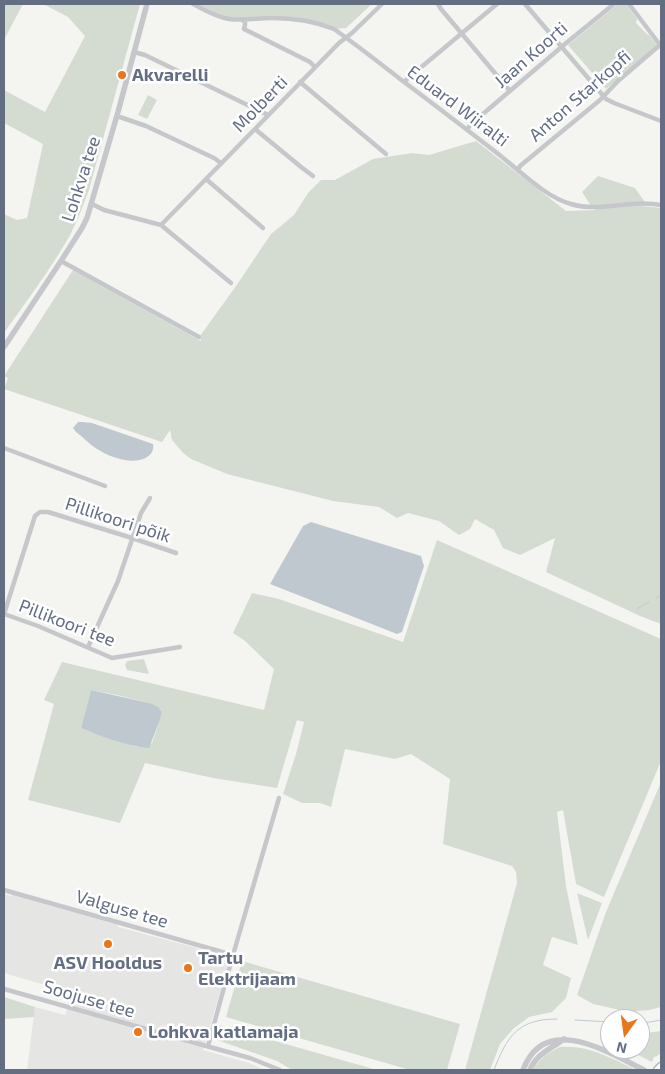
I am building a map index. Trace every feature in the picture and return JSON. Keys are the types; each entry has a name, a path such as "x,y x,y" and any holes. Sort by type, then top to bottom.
{"main road":[{"path":"657,1070 661,1066"}],"street":[{"name":"Lohkva tee","path":"4,347 62,261 87,218 147,4"},
{"name":"Eduard Wiiralti","path":"193,4 227,19 273,18 305,20 334,29 518,170 554,196 570,204 590,208 652,203 661,205"},
{"name":"Molberti","path":"161,225 339,43 382,4"},
{"path":"438,4 510,92"},
{"path":"405,82 498,4"},
{"path":"525,4 603,96 614,103 661,121"},
{"name":"Jaan Koorti","path":"467,130 561,47 614,4"},
{"path":"629,4 661,44"},
{"path":"240,20 245,22 244,29 310,62 315,67"},
{"name":"Anton Starkopfi","path":"518,170 520,166 600,100 661,44"},
{"path":"134,52 145,55 268,115"},
{"path":"300,82 386,154"},
{"path":"117,116 146,126 221,163"},
{"path":"255,129 313,176"},
{"path":"206,179 263,228"},
{"path":"92,204 104,210 161,225 231,283"},
{"path":"62,261 199,337"},
{"path":"4,448 105,486"},
{"path":"88,647 118,581 141,513 150,498"},
{"name":"Pillikoori põik","path":"4,614 35,516 40,512 48,512 176,553"},
{"name":"Pillikoori tee","path":"4,614 112,658 180,646"},
{"path":"208,1046 279,798"},
{"name":"Valguse tee","path":"4,890 233,955"},
{"name":"Soojuse tee","path":"4,990 250,1058 280,1070"},
{"path":"523,1070 537,1049 555,1040 587,1044 604,1050 644,1070"},
{"path":"530,1070 541,1054 564,1040"}],"shaded area":[{"path":"4,4 23,4 4,40"},
{"path":"43,4 140,4 89,190 80,214 54,262 4,333 4,214 17,220 27,218 43,144 4,123 4,90 45,112 85,36 68,17"},
{"path":"196,4 372,4 346,28 334,29 305,20 240,20 217,15"},
{"path":"618,4 626,4 637,19 636,23 657,45 606,89 568,45"},
{"path":"148,95 157,100 147,119 138,115"},
{"path":"476,141 566,211 596,210 582,192 598,176 635,188 647,205 642,206 661,208 661,624 546,572 555,538 520,555 503,548 494,530 475,519 470,529 459,535 439,521 408,513 397,518 379,507 333,501 227,474 191,459 183,453 172,440 170,430 162,442 4,389 8,378 4,376 73,270 201,341 200,336 271,234 294,215 308,193 321,180 335,180 373,159 412,153 429,155"},
{"path":"78,422 92,423 153,444 152,451 142,460 135,461 108,455 94,447 76,432 73,428"},
{"path":"311,522 421,556 424,566 402,632 397,634 270,584 303,526"},
{"path":"437,540 661,639 661,761 604,897 576,884 563,810 557,812 566,886 578,945 552,937 543,965 571,978 566,998 552,1012 529,1017 513,1029 500,1044 490,1070 465,1070 517,883 516,872 512,866 443,844 450,779 411,754 395,759 345,749 331,807 320,803 302,803 283,794 304,722 297,720 277,788 213,778 145,763 120,823 28,800 54,704 44,700 62,662 264,710 274,669 245,641 233,633 252,593 279,599 403,642","holes":["91,690 149,703 162,712 152,743 138,747 118,742 81,728"]},
{"path":"144,659 149,674 127,670 125,665 127,661"},
{"path":"91,690 149,703 158,707 162,712 149,748 106,738 81,728"},
{"path":"661,782 661,1007 650,1010 616,1009 593,1004 577,995 606,912"},
{"path":"577,893 602,903 588,940"},
{"path":"4,894 11,896 12,894 118,925 118,927 227,956 230,959 203,1050 249,1063 265,1070 27,1070 35,1007 65,1015 72,993 4,973"},
{"path":"242,961 460,1024 447,1070 410,1070 226,1017"},
{"path":"4,997 35,1007 34,1017 4,1019"},
{"path":"219,1025 377,1070 292,1070 277,1061 217,1040"},
{"path":"661,1031 661,1053 654,1057 652,1062 646,1059 650,1059 650,1033"},
{"path":"560,1047 590,1050 600,1054 600,1059 612,1059 636,1070 533,1070 538,1062"}],"waterway":[{"path":"656,598 661,595"},
{"path":"637,609 649,602"},
{"path":"494,1070 509,1039 523,1026 533,1022 557,1019"},
{"path":"575,1020 600,1021"},
{"path":"650,1022 661,1020"}],"place":[{"name":"Akvarelli","path":"122,75"},
{"name":"ASV Hooldus","path":"108,944"},
{"name":"Tartu Elektrijaam","path":"188,968"},
{"name":"Lohkva katlamaja","path":"138,1032"}]}
